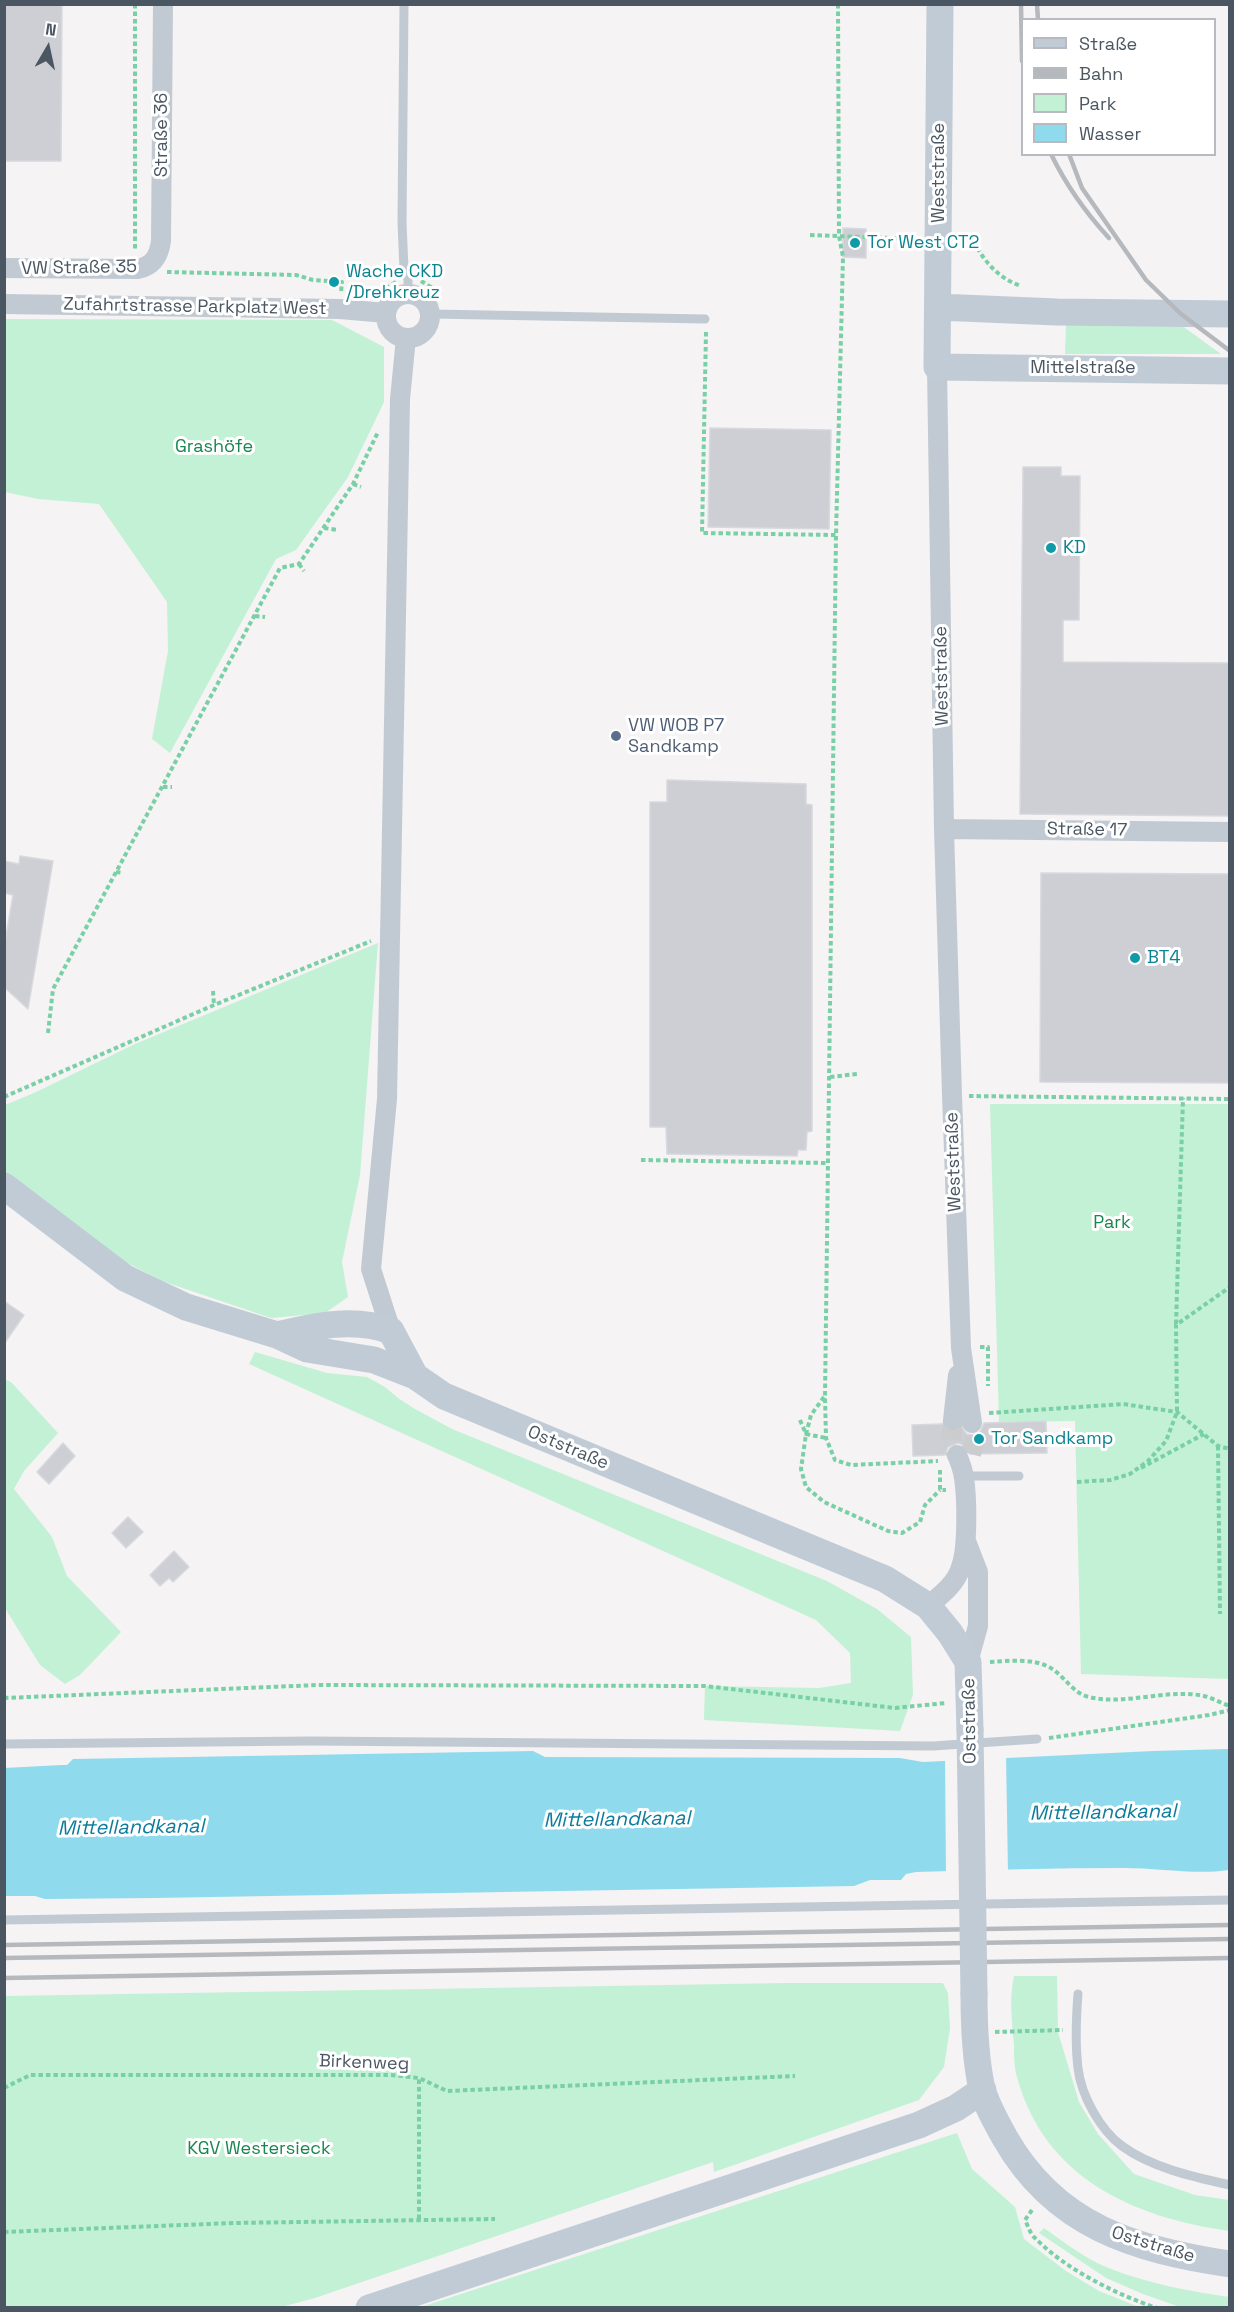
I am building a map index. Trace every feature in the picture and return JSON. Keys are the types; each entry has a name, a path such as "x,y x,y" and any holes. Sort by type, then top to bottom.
{"street":[{"name":"Straße 36","path":"144,257 160,249 161,241 163,4"},
{"name":"Weststraße","path":"940,4 937,367 944,829 965,1420"},
{"name":"VW Straße 35","path":"4,268 127,269 147,267 144,257"},
{"path":"408,293 421,297 431,314 424,332 419,336 406,338 399,336 388,327 386,313 391,301 408,293"},
{"name":"Zufahrtstrasse Parkplatz West","path":"4,304 340,309 386,313"},
{"path":"938,307 1057,312 1230,314"},
{"path":"406,338 400,399 387,1099 371,1269 392,1332 415,1376"},
{"name":"Mittelstraße","path":"937,367 1230,371"},
{"name":"Straße 17","path":"944,829 1230,832"},
{"path":"4,1185 124,1278 186,1307 277,1335 307,1349 374,1360 415,1376"},
{"path":"277,1335 312,1327 351,1323 376,1326 392,1332"},
{"name":"Oststraße","path":"415,1376 444,1396 885,1579 928,1606 951,1633 968,1662 971,1701 974,1994 977,2059 983,2090 993,2118 1017,2158 1046,2193 1088,2223 1126,2241 1184,2258 1230,2264"},
{"path":"928,1606 949,1588 961,1568 965,1538 964,1476 956,1457"},
{"path":"965,1538 978,1572 978,1626 968,1662"},
{"path":"369,2307 919,2125 956,2108 983,2090"}],"lane":[{"path":"404,4 402,223 404,269 408,279 408,293"},
{"path":"431,314 705,319"},
{"path":"964,1476 1019,1476"},
{"path":"4,1744 310,1741 933,1746 1037,1739"},
{"path":"4,1920 1230,1900"},
{"path":"1078,1994 1076,2029 1078,2070 1084,2093 1095,2116 1121,2146 1154,2163 1199,2178 1230,2185"}],"path":[{"path":"135,4 144,257"},
{"path":"838,4 838,236 843,257 836,535 826,1438 835,1460 851,1466 956,1457"},
{"path":"810,235 938,239 971,236 980,254 989,265 1014,283 1025,287"},
{"path":"296,275 313,280 329,281"},
{"path":"705,319 702,533 836,535"},
{"path":"48,1034 52,989 280,568 299,564 353,484 391,406 400,399"},
{"path":"353,484 362,487"},
{"path":"324,528 339,530"},
{"path":"299,564 304,571"},
{"path":"255,616 265,617"},
{"path":"210,700 216,700"},
{"path":"163,787 172,787"},
{"path":"116,872 123,873"},
{"path":"4,1096 214,1005 374,940 391,923"},
{"path":"213,991 214,1005"},
{"path":"830,1077 857,1074"},
{"path":"952,1095 1230,1099"},
{"path":"1130,1474 1148,1461 1166,1441 1177,1412 1176,1325 1183,1098"},
{"path":"642,1160 828,1163"},
{"path":"1176,1325 1230,1287"},
{"path":"825,1396 811,1415 801,1469 806,1487 824,1502 888,1531 902,1533 920,1522 925,1505 940,1490"},
{"path":"965,1420 989,1413 1123,1404 1177,1412 1218,1446 1230,1449"},
{"path":"800,1420 806,1434"},
{"path":"806,1434 826,1438"},
{"path":"1077,1482 1110,1480 1130,1474 1204,1434"},
{"path":"1218,1446 1220,1614"},
{"path":"968,1662 1028,1661 1049,1666 1073,1689 1086,1697 1102,1699 1173,1695 1203,1696 1230,1708"},
{"path":"4,1698 318,1685 705,1686 895,1708 971,1701"},
{"path":"1037,1739 1209,1715 1230,1708"},
{"path":"1009,2032 1054,2030"},
{"name":"Birkenweg","path":"4,2088 30,2075 390,2075 419,2078 447,2091 795,2076"},
{"path":"419,2078 419,2219"},
{"path":"1046,2193 1025,2220 1032,2236 1073,2268 1102,2285 1157,2307"},
{"path":"4,2225 5,2234 234,2223 495,2219"}],"green space":[{"name":"Grashöfe","path":"5,319 332,320 384,347 384,402 348,477 296,550 276,559 170,753 152,739 168,651 167,602 99,504 38,499 5,492"},
{"path":"1066,325 1181,325 1221,354 1065,354"},
{"path":"378,943 360,1175 342,1262 348,1297 325,1313 271,1318 165,1282 119,1259 5,1175 5,1105 135,1044"},
{"name":"Park","path":"990,1104 1229,1104 1229,1679 1081,1674 1075,1421 999,1422"},
{"path":"255,1352 327,1373 367,1377 415,1409 452,1429 827,1581 877,1609 911,1637 913,1695 900,1731 704,1720 705,1686 819,1688 851,1683 850,1653 816,1620 249,1364"},
{"path":"4,1379 11,1382 58,1433 24,1471 14,1489 52,1537 67,1576 121,1632 80,1675 65,1684 40,1665 5,1608"},
{"path":"1014,1976 1057,1976 1058,2032 1079,2102 1098,2134 1134,2174 1195,2195 1229,2200 1229,2231 1193,2225 1127,2203 1098,2187 1071,2167 1048,2142 1030,2112 1016,2073 1011,2010"},
{"name":"KGV Westersieck","path":"787,1983 943,1983 948,1993 950,2028 944,2067 919,2100 714,2172 713,2162 315,2298 281,2307 5,2307 5,1996"},
{"path":"957,2133 972,2169 1015,2207 1024,2239 1066,2271 1099,2291 1139,2307 421,2307"},
{"path":"1044,2228 1076,2251 1102,2265 1155,2283 1229,2297 1229,2307 1180,2307 1143,2294 1106,2278 1039,2233"}],"water":[{"name":"Mittellandkanal","path":"1229,1749 1229,1870 1203,1872 1098,1868 916,1872 906,1874 901,1880 870,1880 854,1886 154,1898 45,1899 35,1896 5,1896 4,1768 67,1765 73,1759 533,1751 545,1757 900,1758 923,1762"}],"pier":[{"path":"1006,1755 1008,1873 946,1874 945,1758"}],"building":[{"path":"4,4 62,4 61,161 4,161"},
{"name":"Tor West CT2","path":"843,228 866,229 866,258 843,257"},
{"path":"710,428 831,430 829,529 708,527"},
{"name":"KD","path":"1023,467 1061,467 1061,476 1080,476 1079,620 1063,620 1063,662 1230,663 1230,816 1020,814"},
{"path":"667,780 806,784 806,804 812,805 812,1131 807,1132 806,1150 798,1150 797,1156 667,1154 666,1127 650,1127 650,802 667,802"},
{"path":"20,856 53,861 28,1009 4,987 4,948 13,895 4,893 4,861 19,864"},
{"name":"BT4","path":"1041,873 1230,874 1230,1083 1040,1082"},
{"path":"4,1301 24,1315 4,1344"},
{"name":"Tor Sandkamp","path":"1046,1421 1047,1453 970,1454 965,1446 958,1443 948,1447 945,1455 913,1456 912,1425 942,1424 951,1432 962,1428 967,1434 973,1435 980,1432 984,1423"},
{"path":"63,1443 75,1456 49,1484 37,1472"},
{"path":"128,1517 143,1532 126,1548 112,1533"},
{"path":"174,1551 189,1567 173,1582 169,1578 160,1586 150,1575"}],"tunnel":[{"path":"953,1420 951,1441 957,1455"},
{"path":"971,1454 975,1440 972,1423"}],"railway":[{"path":"1021,4 1021,18"},
{"path":"1037,4 1038,18"},
{"path":"1052,156 1077,198 1109,238"},
{"path":"1070,156 1082,188 1146,280 1181,314 1230,351"},
{"path":"4,1945 1230,1925"},
{"path":"4,1958 1230,1939"},
{"path":"4,1978 1230,1958"}],"place":[{"name":"Tor West CT2","path":"855,243"},
{"name":"Wache CKD /Drehkreuz","path":"334,282"},
{"name":"KD","path":"1051,548"},
{"name":"VW WOB P7 Sandkamp","path":"616,736"},
{"name":"BT4","path":"1135,958"},
{"name":"Tor Sandkamp","path":"979,1439"}]}
